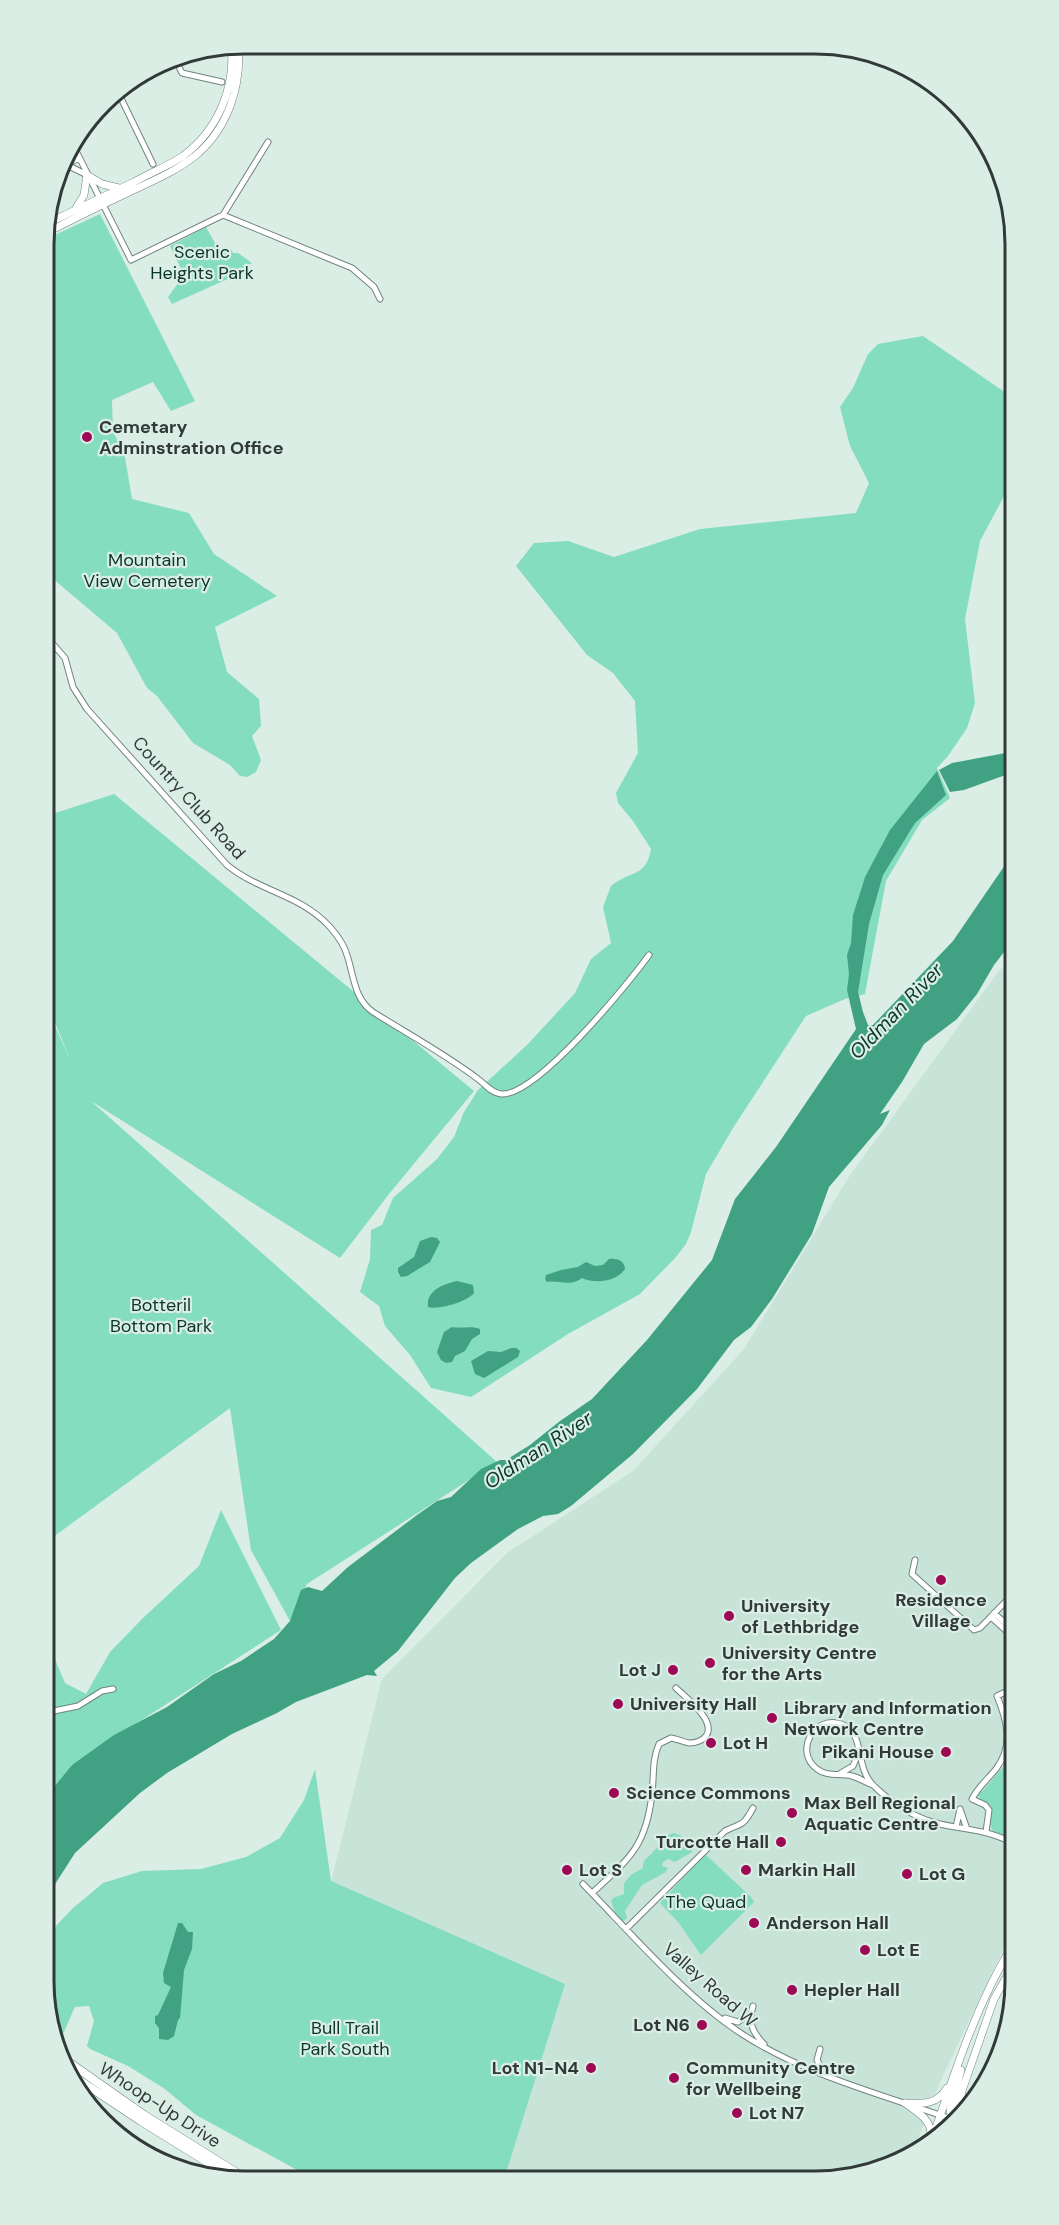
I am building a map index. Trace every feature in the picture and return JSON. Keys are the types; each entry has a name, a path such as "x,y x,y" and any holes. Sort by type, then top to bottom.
{"highway":[{"name":"Whoop-Up Drive","path":"74,2065 144,2115 234,2171"},
{"name":"Whoop-Up Drive","path":"84,2083 218,2169"}],"main road":[{"path":"55,228 184,155 215,121 227,92 232,66 231,54"},
{"path":"56,219 170,172 195,157 223,123 232,102 238,80 239,54"},
{"path":"74,210 81,203 87,176 104,185 122,188"},
{"path":"937,2126 985,1995 1005,1959"},
{"path":"958,2106 994,2000 1005,1980"},
{"path":"951,2113 950,2109 963,2052"},
{"path":"905,2103 923,2104 935,2101 944,2094 954,2078"},
{"path":"962,2092 962,2102"},
{"path":"905,2103 928,2123 931,2130"}],"street":[{"path":"178,66 182,73 222,82"},
{"path":"121,99 153,164"},
{"path":"77,154 131,260 223,215 267,142"},
{"path":"73,161 79,158"},
{"path":"70,167 87,176"},
{"path":"223,215 352,268 374,287 380,298"},
{"name":"Country Club Road","path":"54,645 65,658 73,687 87,709 227,865 249,881 295,899 329,926 344,947 357,992 368,1009 454,1063 492,1091 504,1094 516,1090 555,1062 613,1001 649,955"},
{"path":"915,1560 912,1574 971,1628 980,1628 1005,1602"},
{"path":"993,1615 1005,1624"},
{"path":"993,1615 1005,1628"},
{"path":"592,1893 629,1858 644,1836 649,1817 659,1744 671,1738 686,1743 697,1743 707,1735 709,1725 707,1721 676,1688"},
{"path":"54,1711 78,1706 102,1691 113,1689"},
{"path":"1005,1692 997,1696 1005,1714"},
{"path":"873,1785 863,1770 855,1735 840,1724 824,1724 812,1732 807,1752 811,1763 819,1771 858,1778 873,1785 917,1817 938,1824 986,1832 1005,1839"},
{"path":"837,1774 853,1766 859,1746"},
{"path":"986,1832 989,1810 972,1798 1004,1756 1005,1750"},
{"path":"626,1929 725,1831 738,1828 753,1808"},
{"path":"956,1827 960,1809 968,1829"},
{"name":"Valley Road W","path":"583,1884 685,1987 740,2033 826,2076 947,2117"},
{"path":"753,2006 750,2018 752,2028 769,2049"},
{"path":"719,2016 738,2022 747,2015"},
{"path":"820,2049 817,2060 826,2076"}],"shaded area":[{"name":"University of Lethbridge","path":"1001,968 1005,971 1005,1946 942,2078 917,2141 876,2161 840,2169 815,2171 476,2171 331,1881 382,1679 507,1553 633,1471 744,1349 850,1175"}],"green space":[{"name":"Mountain View Cemetery","path":"100,214 195,401 171,411 153,382 112,400 113,431 125,457 132,499 189,513 214,554 277,596 215,627 227,672 259,699 261,726 252,736 261,760 256,772 247,777 240,776 230,765 193,743 157,696 147,688 117,633 54,580 54,235"},
{"name":"Scenic Heights Park","path":"206,227 221,254 231,249 233,253 238,253 252,263 230,278 172,304 168,297 184,275 170,246"},
{"path":"923,336 1005,392 1005,494 980,541 965,619 975,703 967,728 937,768 950,798 922,820 886,881 865,994 845,999 806,1016 706,1174 691,1232 686,1244 676,1257 640,1294 568,1334 471,1397 431,1388 410,1355 385,1326 379,1306 360,1292 370,1259 371,1230 382,1225 393,1198 437,1159 454,1137 464,1112 478,1090 528,1044 575,993 591,959 611,943 603,907 611,886 641,869 649,858 651,849 618,803 616,793 638,753 635,701 613,673 587,655 516,566 534,543 568,541 614,557 700,529 856,513 869,483 850,446 840,407 853,388 868,354 878,344"},
{"name":"Botteril Bottom Park","path":"114,794 474,1091 389,1194 340,1258 91,1101 497,1462 307,1584 290,1621 251,1550 230,1408 54,1536 54,1024 71,1061 54,1021 54,813"},
{"path":"221,1510 281,1630 72,1765 54,1789 54,1657 65,1683 86,1694 110,1652 199,1566"},
{"path":"1005,1765 1005,1836 993,1831 990,1824 992,1808 980,1799 979,1790 982,1792"},
{"name":"Bull Trail Park South","path":"315,1769 331,1881 565,1984 507,2171 299,2171 196,2115 165,2089 128,2066 90,2049 87,2046 94,2021 89,2006 75,2007 62,2036 54,1981 54,1930 72,1909 103,1883 142,1871 201,1869 246,1857 280,1838 304,1800"},
{"path":"674,1833 690,1842 692,1852 675,1862 668,1859 663,1862 662,1866 668,1868 666,1872 642,1885 625,1911 627,1918 623,1921 616,1915 611,1901 624,1894 624,1883 631,1875 643,1868 644,1861 664,1838"},
{"name":"The Quad","path":"705,1854 754,1902 701,1955 678,1922 660,1903"}],"water":[{"path":"1005,753 1005,775 964,790 950,792 939,770 952,763"},
{"name":"Oldman River","path":"937,771 946,795 915,823 883,875 869,924 858,992 868,1025 873,1025 953,941 1005,865 1005,951 977,994 957,1019 924,1044 880,1114 890,1110 882,1125 829,1187 812,1234 772,1299 751,1327 734,1340 697,1389 633,1454 571,1506 558,1514 543,1516 518,1529 471,1563 455,1578 398,1651 374,1671 377,1676 367,1675 296,1702 232,1734 167,1773 140,1793 75,1853 54,1886 54,1787 72,1765 114,1735 167,1707 214,1674 241,1661 274,1639 290,1621 301,1590 308,1587 322,1591 348,1567 417,1515 437,1501 451,1497 481,1469 500,1460 506,1460 530,1445 592,1399 647,1340 712,1260 735,1199 776,1147 856,1029 847,990 849,974 847,955 851,943 853,915 865,877 890,830"},
{"path":"431,1237 437,1238 440,1242 430,1262 407,1276 401,1277 398,1268 414,1257 420,1241"},
{"path":"609,1259 620,1261 624,1264 625,1269 616,1277 605,1281 582,1278 569,1283 547,1282 545,1279 546,1275 578,1267 586,1262 595,1266 603,1265"},
{"path":"457,1281 473,1285 474,1293 452,1304 428,1307 428,1301 433,1292"},
{"path":"452,1327 477,1328 480,1329 480,1334 472,1339 465,1351 455,1356 452,1362 446,1363 441,1360 437,1352 444,1332"},
{"path":"511,1348 520,1351 518,1357 484,1378 475,1374 471,1361 488,1351 501,1352"},
{"path":"178,1923 182,1923 188,1932 193,1932 192,1949 184,1970 180,2018 174,2036 168,2040 159,2039 159,2028 155,2023 155,2016 158,2015 171,1987 164,1983 163,1973"}],"place":[{"name":"Cemetary Adminstration Office","path":"87,437"},
{"name":"Residence Village","path":"941,1580"},
{"name":"University of Lethbridge","path":"729,1616"},
{"name":"University Centre for the Arts","path":"710,1663"},
{"name":"Lot J","path":"673,1670"},
{"name":"University Hall","path":"618,1704"},
{"name":"Library and Information Network Centre","path":"772,1718"},
{"name":"Lot H","path":"711,1743"},
{"name":"Pikani House","path":"946,1752"},
{"name":"Science Commons","path":"614,1793"},
{"name":"Max Bell Regional Aquatic Centre","path":"792,1813"},
{"name":"Turcotte Hall","path":"781,1842"},
{"name":"Lot S","path":"567,1870"},
{"name":"Markin Hall","path":"746,1870"},
{"name":"Lot G","path":"907,1874"},
{"name":"Anderson Hall","path":"754,1923"},
{"name":"Lot E","path":"865,1950"},
{"name":"Hepler Hall","path":"792,1990"},
{"name":"Lot N6","path":"702,2025"},
{"name":"Lot N1-N4","path":"591,2068"},
{"name":"Community Centre for Wellbeing","path":"674,2078"},
{"name":"Lot N7","path":"737,2113"}]}
